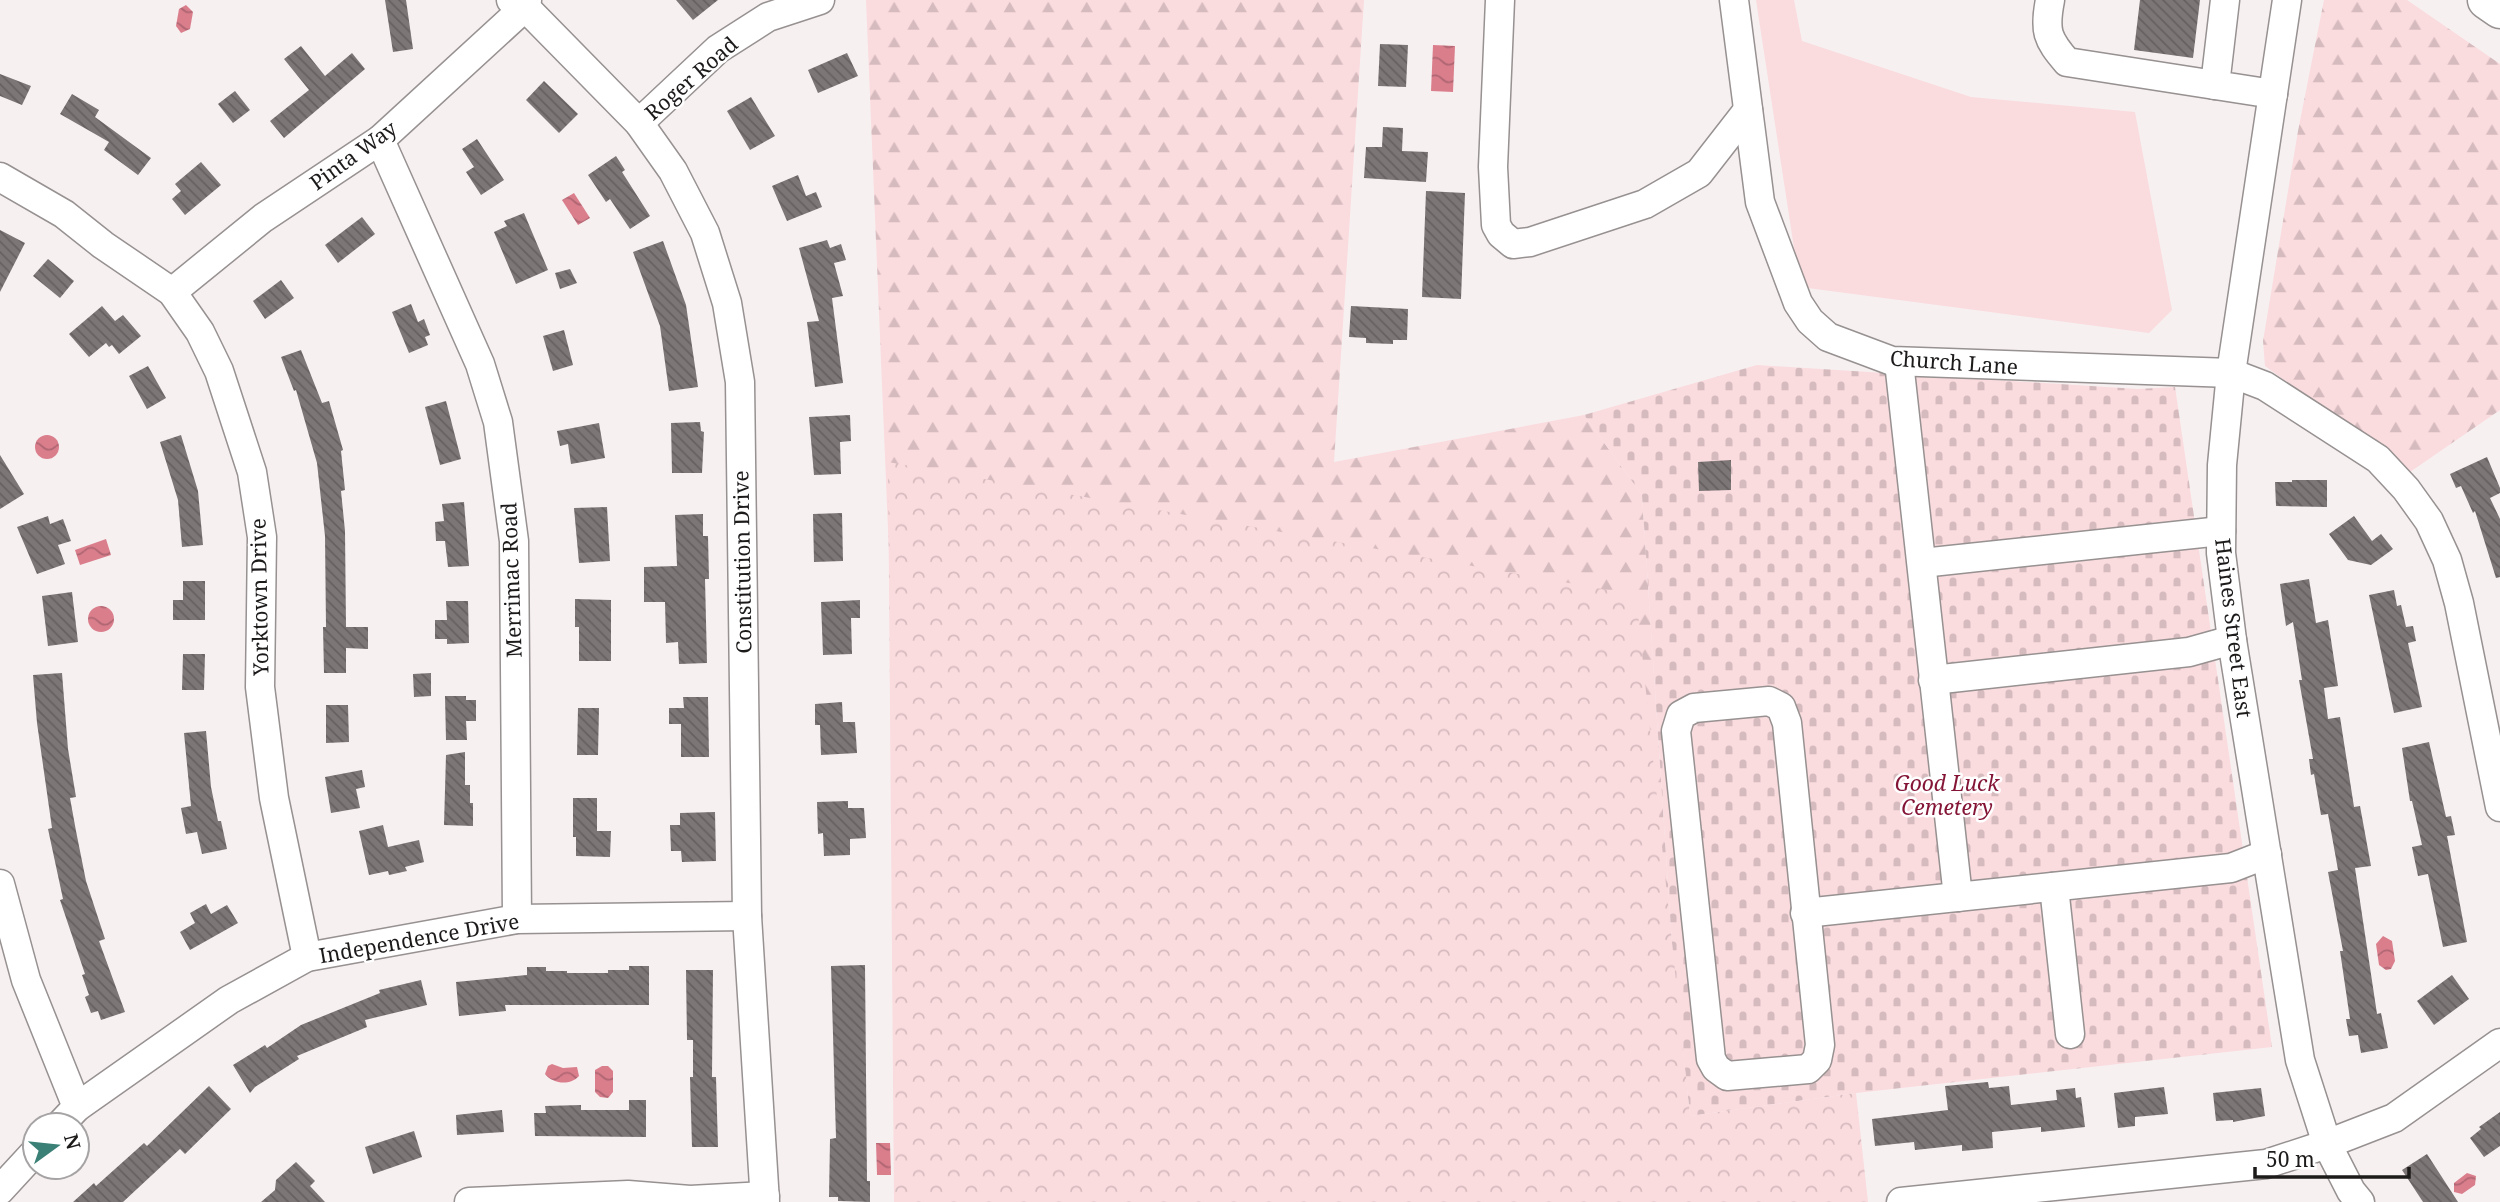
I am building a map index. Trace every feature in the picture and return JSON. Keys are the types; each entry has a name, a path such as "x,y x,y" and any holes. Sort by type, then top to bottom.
{"highway":[{"path":"2487,0 2500,9"}],"street":[{"name":"Roger Road","path":"639,123 718,49 768,17 820,0"},
{"path":"1500,0 1493,167 1496,225 1501,234 1513,244 1530,242 1645,204 1699,173 1748,110"},
{"name":"Church Lane","path":"1734,0 1760,202 1798,303 1810,321 1828,337 1899,362 2231,373 2265,386 2378,459 2406,489 2429,521 2447,561 2459,603 2500,807"},
{"path":"2050,0 2047,17 2050,42 2067,62 2273,94"},
{"path":"2215,85 2225,0"},
{"name":"Haines Street East","path":"2287,0 2231,373 2221,465 2221,553 2232,640 2300,1060 2327,1144 2351,1191 2360,1202"},
{"name":"Constitution Drive","path":"521,2 639,123 673,171 705,233 727,303 740,382 747,916 765,1199"},
{"name":"Pinta Way","path":"172,292 263,218 380,140 521,2"},
{"name":"Merrimac Road","path":"380,140 480,364 498,422 514,541 516,919"},
{"name":"Yorktown Drive","path":"0,177 64,214 103,245 172,292 200,332 219,371 252,472 262,537 262,699 274,798 307,957"},
{"path":"1899,362 1958,897"},
{"path":"1922,564 2221,531"},
{"path":"1933,680 2189,652 2232,640"},
{"path":"1769,701 1781,707 1787,723 1805,913 1820,1045 1817,1060 1808,1069 1727,1076 1716,1068 1711,1059 1676,731 1681,715 1694,708 1769,701"},
{"path":"1805,913 2231,868 2267,854"},
{"path":"0,884 26,980 67,1111"},
{"path":"2054,887 2070,1034"},
{"name":"Independence Drive","path":"76,1111 229,1000 307,957 516,919 747,916"},
{"path":"1901,1202 1984,1198 2266,1164 2394,1118 2500,1043"},
{"path":"0,1190 21,1167"},
{"path":"469,1202 628,1195 690,1200 765,1199"}],"green space":[{"path":"866,0 1364,0 1334,462 1584,415 1642,495 1673,959 916,1202"},
{"path":"1756,0 1794,0 1802,41 1971,97 2135,112 2172,310 2149,333 1800,287"},
{"path":"2324,0 2407,0 2500,64 2500,410 2410,472 2265,366 2263,341 2298,131"},
{"name":"Good Luck Cemetery","path":"1757,365 2138,389 2175,387 2272,1047 1856,1093 1690,1116 1673,959 1642,495 1584,415"},
{"path":"888,462 1636,595 1690,1116 1856,1093 1868,1202 894,1202"}],"water":[{"path":"186,5 193,12 190,29 181,33 176,26 179,9"},
{"path":"1433,45 1455,46 1453,92 1431,91"},
{"path":"574,193 590,218 578,225 562,200"},
{"path":"47,435 55,439 59,447 55,455 47,459 39,455 35,447 39,439"},
{"path":"106,539 111,555 80,565 75,550"},
{"path":"101,606 110,610 114,619 110,628 101,632 92,628 88,619 92,610"},
{"path":"2383,936 2392,941 2395,961 2391,969 2386,970 2379,965 2376,944"},
{"path":"552,1064 563,1068 577,1067 579,1076 566,1082 552,1080 545,1074 548,1066"},
{"path":"608,1066 613,1071 613,1092 608,1098 600,1097 595,1092 595,1070"},
{"path":"876,1143 890,1143 891,1175 877,1175"},
{"path":"2467,1173 2476,1176 2475,1185 2462,1194 2454,1192 2454,1183"}],"building":[{"path":"385,0 406,0 413,49 393,52"},
{"path":"676,0 718,0 693,20"},
{"path":"2140,0 2200,0 2193,58 2134,50"},
{"path":"1380,44 1408,45 1406,87 1378,86"},
{"path":"301,46 325,76 352,53 365,69 284,138 270,121 309,90 284,59"},
{"path":"847,53 858,76 818,93 808,70"},
{"path":"0,74 31,86 22,105 0,96"},
{"path":"544,81 578,114 559,133 526,100"},
{"path":"235,91 250,110 233,123 218,104"},
{"path":"72,94 99,110 95,117 151,158 138,175 104,150 109,142 60,114"},
{"path":"751,97 775,136 750,150 727,111"},
{"path":"1383,127 1403,128 1402,151 1428,152 1426,182 1364,178 1366,147 1382,147"},
{"path":"477,139 504,180 481,195 466,172 474,167 462,149"},
{"path":"616,156 625,170 622,172 650,216 630,229 610,199 606,202 588,175"},
{"path":"201,162 221,185 185,215 172,199 181,191 175,184"},
{"path":"798,175 806,196 816,192 822,207 787,221 772,186"},
{"path":"1426,191 1465,193 1461,299 1422,297"},
{"path":"524,213 548,270 516,284 494,232 507,226 504,221"},
{"path":"362,217 375,234 338,263 325,245"},
{"path":"0,230 25,243 0,292"},
{"path":"827,240 830,248 841,244 846,260 834,263 843,296 832,298 843,383 815,387 807,322 819,321 799,248"},
{"path":"663,241 686,305 698,387 669,391 660,326 633,252"},
{"path":"48,259 74,281 60,298 33,276"},
{"path":"570,269 577,283 560,289 555,273"},
{"path":"281,280 294,298 265,319 253,301"},
{"path":"411,304 418,322 424,319 430,335 425,337 428,345 409,353 392,312"},
{"path":"102,306 115,321 123,315 141,336 119,354 112,345 109,347 106,343 89,357 69,334"},
{"path":"1351,306 1408,309 1407,340 1393,340 1393,344 1366,343 1366,338 1349,337"},
{"path":"564,330 573,365 553,371 543,336"},
{"path":"301,350 322,403 329,401 343,450 345,490 341,491 345,531 346,627 368,627 368,649 346,648 346,673 324,673 325,536 317,463 296,390 294,391 281,357"},
{"path":"148,366 166,398 147,409 129,376"},
{"path":"446,401 461,459 440,465 425,407"},
{"path":"850,415 851,441 840,442 841,474 814,475 809,417"},
{"path":"700,422 701,431 704,432 702,473 672,473 671,423"},
{"path":"599,423 605,458 571,464 568,444 560,446 557,431"},
{"path":"181,435 198,491 203,545 182,547 178,500 160,442"},
{"path":"0,455 24,494 0,509"},
{"path":"2487,457 2500,488 2500,493 2490,498 2500,519 2500,577 2496,578 2475,511 2473,513 2461,486 2456,488 2450,474"},
{"path":"1731,460 1731,490 1699,491 1698,462"},
{"path":"2327,480 2327,507 2276,506 2275,482"},
{"path":"464,502 469,566 448,567 445,541 436,541 435,522 444,521 442,504"},
{"path":"607,507 610,561 579,563 574,508"},
{"path":"842,513 843,561 814,562 813,514"},
{"path":"703,514 703,536 708,536 709,579 705,579 707,663 679,664 678,642 666,643 665,602 644,602 644,567 677,566 675,515"},
{"path":"48,516 50,524 63,519 71,541 58,545 65,564 37,574 17,527"},
{"path":"2354,516 2372,541 2381,534 2393,549 2371,565 2348,560 2329,534"},
{"path":"2309,579 2316,623 2328,620 2338,686 2324,688 2328,719 2340,717 2354,807 2360,806 2371,866 2355,868 2377,1014 2381,1013 2388,1048 2361,1053 2358,1035 2349,1036 2346,1019 2350,1019 2340,951 2343,951 2328,872 2338,870 2328,814 2321,815 2314,774 2311,775 2309,759 2313,759 2299,680 2302,680 2293,622 2286,626 2280,584"},
{"path":"183,581 205,581 205,620 173,620 173,600 183,600"},
{"path":"2394,590 2406,627 2413,626 2416,641 2408,643 2422,707 2394,713 2369,595"},
{"path":"72,592 78,642 48,646 42,596"},
{"path":"575,599 611,600 611,661 579,661 579,627 575,627"},
{"path":"860,600 860,618 851,618 852,654 823,655 821,602"},
{"path":"446,601 468,601 469,643 447,644 447,639 435,639 435,620 447,620"},
{"path":"183,654 205,654 204,690 182,690"},
{"path":"62,673 68,749 76,797 70,798 76,831 86,881 105,939 99,941 125,1012 101,1020 98,1011 91,1013 85,997 89,995 82,975 85,974 60,900 63,899 48,829 52,828 33,675"},
{"path":"431,673 431,696 414,697 413,674"},
{"path":"445,696 466,696 466,700 476,700 476,721 466,721 467,740 446,740"},
{"path":"683,697 708,697 709,757 681,757 681,724 669,724 669,708 684,708"},
{"path":"842,702 843,722 855,722 857,753 821,755 820,725 815,725 815,704"},
{"path":"326,705 348,705 349,742 326,743"},
{"path":"578,708 599,708 598,755 577,755"},
{"path":"206,731 211,787 227,849 202,854 197,832 186,834 181,808 191,806 184,733"},
{"path":"2429,742 2446,817 2451,816 2455,835 2447,836 2467,942 2443,947 2428,874 2418,876 2412,847 2422,845 2410,801 2402,748"},
{"path":"465,752 465,785 470,785 473,826 444,825 446,755"},
{"path":"362,770 365,787 356,789 360,808 331,813 325,777"},
{"path":"573,798 597,798 597,831 611,831 610,857 576,856"},
{"path":"848,801 848,808 864,808 866,838 850,839 850,855 824,856 823,833 818,834 817,802"},
{"path":"715,812 716,861 682,862 681,851 671,851 670,825 680,825 680,813"},
{"path":"383,825 388,847 419,840 424,862 405,867 407,871 369,875 359,831"},
{"path":"206,904 211,914 227,905 238,923 190,950 180,932 195,923 190,913"},
{"path":"865,965 867,1181 870,1181 870,1202 838,1201 838,1197 829,1197 830,1139 836,1138 831,966"},
{"path":"629,966 649,966 649,1005 505,1005 506,1011 459,1016 456,982 527,975 527,967 546,967 546,971 567,973 608,973 608,970 629,970"},
{"path":"686,970 713,970 712,1077 716,1077 718,1147 692,1147 690,1077 693,1077 693,1040 687,1040"},
{"path":"2452,975 2469,999 2434,1025 2417,1001"},
{"path":"421,980 427,1005 365,1020 367,1027 297,1056 299,1059 250,1093 233,1065 265,1045 267,1048 301,1025 380,993 379,990"},
{"path":"1988,1082 1989,1088 2009,1086 2011,1105 2057,1100 2056,1090 2075,1088 2076,1098 2081,1097 2085,1127 2041,1132 2041,1127 1992,1132 1993,1148 1962,1151 1962,1145 1915,1150 1914,1142 1875,1146 1872,1119 1948,1110 1945,1086"},
{"path":"209,1086 231,1109 185,1154 180,1149 123,1202 73,1202 94,1183 96,1186 144,1143 147,1146"},
{"path":"2164,1087 2168,1114 2135,1117 2135,1126 2118,1128 2114,1093"},
{"path":"2261,1088 2265,1116 2233,1122 2216,1121 2213,1093"},
{"path":"629,1100 646,1100 646,1137 535,1136 534,1113 546,1113 545,1106 581,1105 581,1110 629,1110"},
{"path":"502,1110 504,1132 457,1135 456,1115"},
{"path":"2500,1112 2500,1146 2484,1157 2470,1138 2481,1129 2479,1127"},
{"path":"414,1131 422,1157 373,1174 365,1147"},
{"path":"2427,1154 2458,1202 2423,1202 2402,1170"},
{"path":"296,1162 315,1181 310,1186 325,1202 261,1202 275,1190 276,1180"}]}
